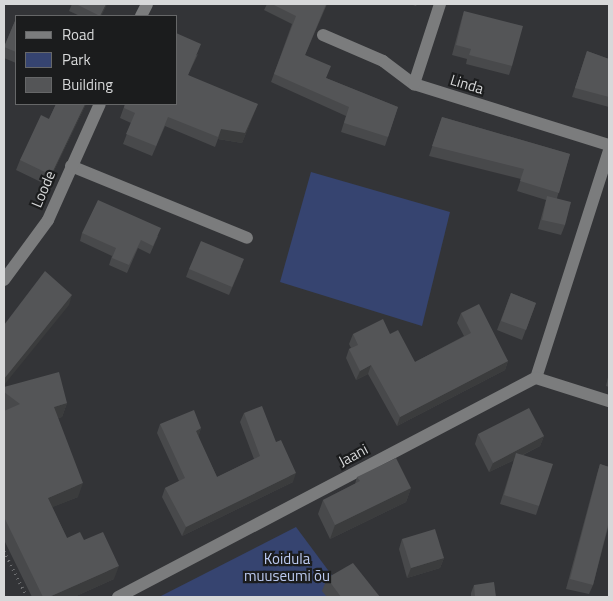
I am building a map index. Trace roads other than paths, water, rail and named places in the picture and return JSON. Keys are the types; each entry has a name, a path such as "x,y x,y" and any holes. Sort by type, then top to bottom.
{"street":[{"path":"414,84 440,4"},
{"name":"Linda","path":"323,35 383,61 414,84 609,145"},
{"name":"Loode","path":"4,280 48,220 100,105"},
{"path":"609,151 536,378 609,401"},
{"path":"71,166 247,238"},
{"name":"Jaani","path":"118,597 536,378"}],"park label":[{"name":"Koidula muuseumi õu","path":"287,566"}]}
